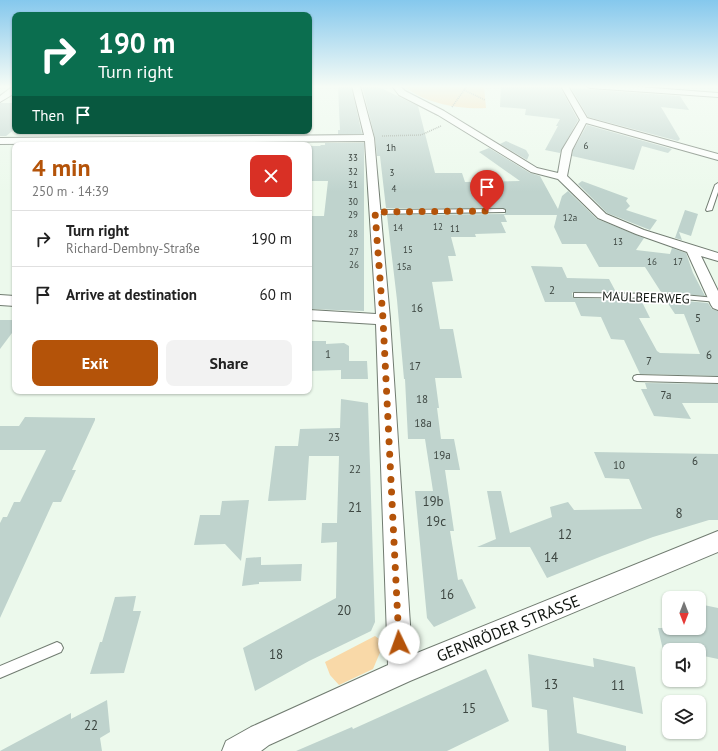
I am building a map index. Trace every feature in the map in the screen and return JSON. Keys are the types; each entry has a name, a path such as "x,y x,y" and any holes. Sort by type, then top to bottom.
{"street":[{"path":"365,121 369,137 383,319 401,672"},
{"path":"453,121 534,170 562,177 602,216 640,232 692,250 718,257"},
{"path":"562,177 567,150 583,121"},
{"path":"588,121 718,157"},
{"path":"109,142 116,134"},
{"path":"0,141 153,142 369,137"},
{"name":"MAULBEERWEG","path":"692,250 717,303"},
{"path":"0,300 12,301"},
{"path":"312,315 383,319"},
{"name":"GERNRÖDER STRASSE","path":"236,751 260,736 401,672 718,541"}],"lane":[{"path":"709,210 718,185"},
{"path":"375,212 503,211"},
{"name":"MAULBEERWEG","path":"576,295 672,296 717,303"},
{"path":"637,378 718,380"},
{"path":"0,672 57,648"}],"path":[{"path":"369,137 421,135 453,121"}],"shaded area":[{"path":"375,636 384,643 373,669 339,685 330,675 325,662"}],"building":[{"path":"0,121 12,121 12,131 6,136 0,136"},
{"path":"340,121 359,121 362,134 338,134 338,130 340,130"},
{"path":"371,121 422,121 435,173 462,173 465,182 520,181 479,152 489,148 530,173 540,176 558,209 562,196 568,191 597,219 644,238 636,250 670,254 672,248 686,253 693,273 705,296 661,292 645,267 599,267 586,244 562,244 554,227 557,215 504,215 507,222 501,222 506,233 475,234 476,237 451,237 456,256 448,256 453,281 432,282 440,329 453,329 462,378 435,378 439,408 437,408 441,439 454,439 460,470 445,470 454,531 450,531 458,580 462,579 476,608 434,627 427,618 415,491 433,491 425,439 408,439 405,379 387,215 505,214 506,210 503,208 386,208 380,156 377,156"},
{"path":"559,121 577,121 560,153 545,150 558,126 556,126"},
{"path":"603,121 669,121 680,139 678,141"},
{"path":"587,125 672,149 668,153 642,146 634,170 572,156 573,150"},
{"path":"506,141 526,150 529,155 527,160 500,144"},
{"path":"325,143 364,143 364,311 312,309 312,216 324,216 328,181 312,181 312,146 325,145"},
{"path":"582,181 628,198 626,201 630,206 626,210 657,220 650,230 607,213 578,184"},
{"path":"685,210 698,214 691,236 679,232 682,240 675,238"},
{"path":"531,266 562,267 567,278 609,279 616,292 574,292 572,293 573,298 619,299 621,302 642,302 650,318 639,318 657,351 660,353 700,354 684,314 675,314 665,299 708,303 712,309 718,311 718,376 640,374 624,340 611,339 601,317 581,316 575,302 545,302"},
{"path":"0,320 12,320 12,333 0,349"},
{"path":"312,341 326,341 326,344 344,343 349,346 349,361 367,361 368,379 341,379 341,370 312,371"},
{"path":"645,383 718,384 718,403 682,403 691,419 654,416 641,389 647,389"},
{"path":"341,399 368,403 375,622 371,631 309,661 255,691 243,648 336,598 337,542 321,543 322,523 337,523 339,456 309,456 306,500 268,501 275,446 298,446 300,429 340,428"},
{"path":"25,417 95,418 95,420 72,470 76,470 61,502 53,502 0,618 0,523 3,517 7,517 14,502 20,502 46,450 0,450 0,426 19,426"},
{"path":"594,452 718,454 718,520 709,520 653,537 547,578 530,547 477,547 496,539 487,491 501,491 510,533 552,517 550,507 568,502 574,510 642,509 629,479 605,478"},
{"path":"249,500 241,561 225,544 194,545 200,515 220,515 222,501"},
{"path":"261,557 261,565 302,564 301,581 259,582 259,584 242,586 246,558"},
{"path":"136,596 133,611 141,611 124,673 90,674 100,642 102,642 115,597"},
{"path":"706,605 718,608 718,659 706,656 706,643 662,643 662,646 658,628 662,628 662,635 706,635"},
{"path":"528,654 594,667 593,658 635,667 643,714 573,697 577,733 626,746 626,751 549,751 547,710 532,707"},
{"path":"486,669 509,721 447,751 296,751 352,727 353,729"},
{"path":"107,700 110,732 100,738 102,751 0,751 71,713 71,719"}],"route":[{"path":"399,643 383,319 375,212 487,211"}]}
